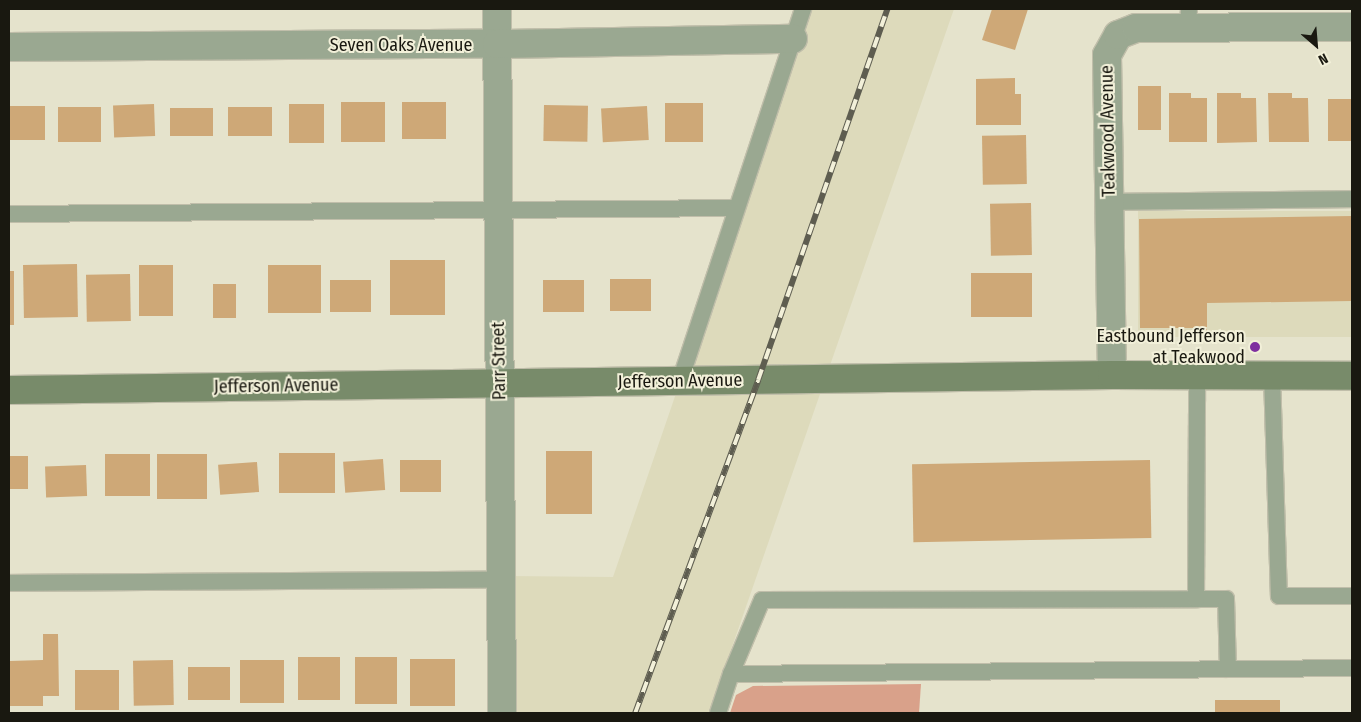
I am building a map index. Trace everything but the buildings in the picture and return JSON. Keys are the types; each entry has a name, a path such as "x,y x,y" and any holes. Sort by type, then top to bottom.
{"street":[{"name":"Parr Street","path":"497,9 496,210 500,382 502,713"},
{"name":"Teakwood Avenue","path":"1112,375 1107,55 1118,35 1136,28 1188,18 1352,27"},
{"name":"Seven Oaks Avenue","path":"9,47 497,44 793,39"},
{"name":"Jefferson Avenue","path":"9,390 1112,375 1352,376"}],"lane":[{"path":"680,381 803,9"},
{"path":"1110,202 1352,199"},
{"path":"9,214 736,208"},
{"path":"1196,599 1197,375"},
{"path":"1272,375 1279,596 1352,596"},
{"path":"9,583 500,580"},
{"path":"718,713 731,674 762,600 1226,599 1228,669"},
{"path":"731,674 1352,668"}],"shaded area":[{"path":"808,9 954,9 709,713 502,713 500,576 613,577"},
{"path":"1138,211 1352,211 1352,337 1138,337"},
{"path":"921,684 919,713 730,713 736,695 753,686"}],"railway":[{"path":"635,713 758,380 887,9"}],"place":[{"name":"Eastbound Jefferson at Teakwood","path":"1255,347"}]}
